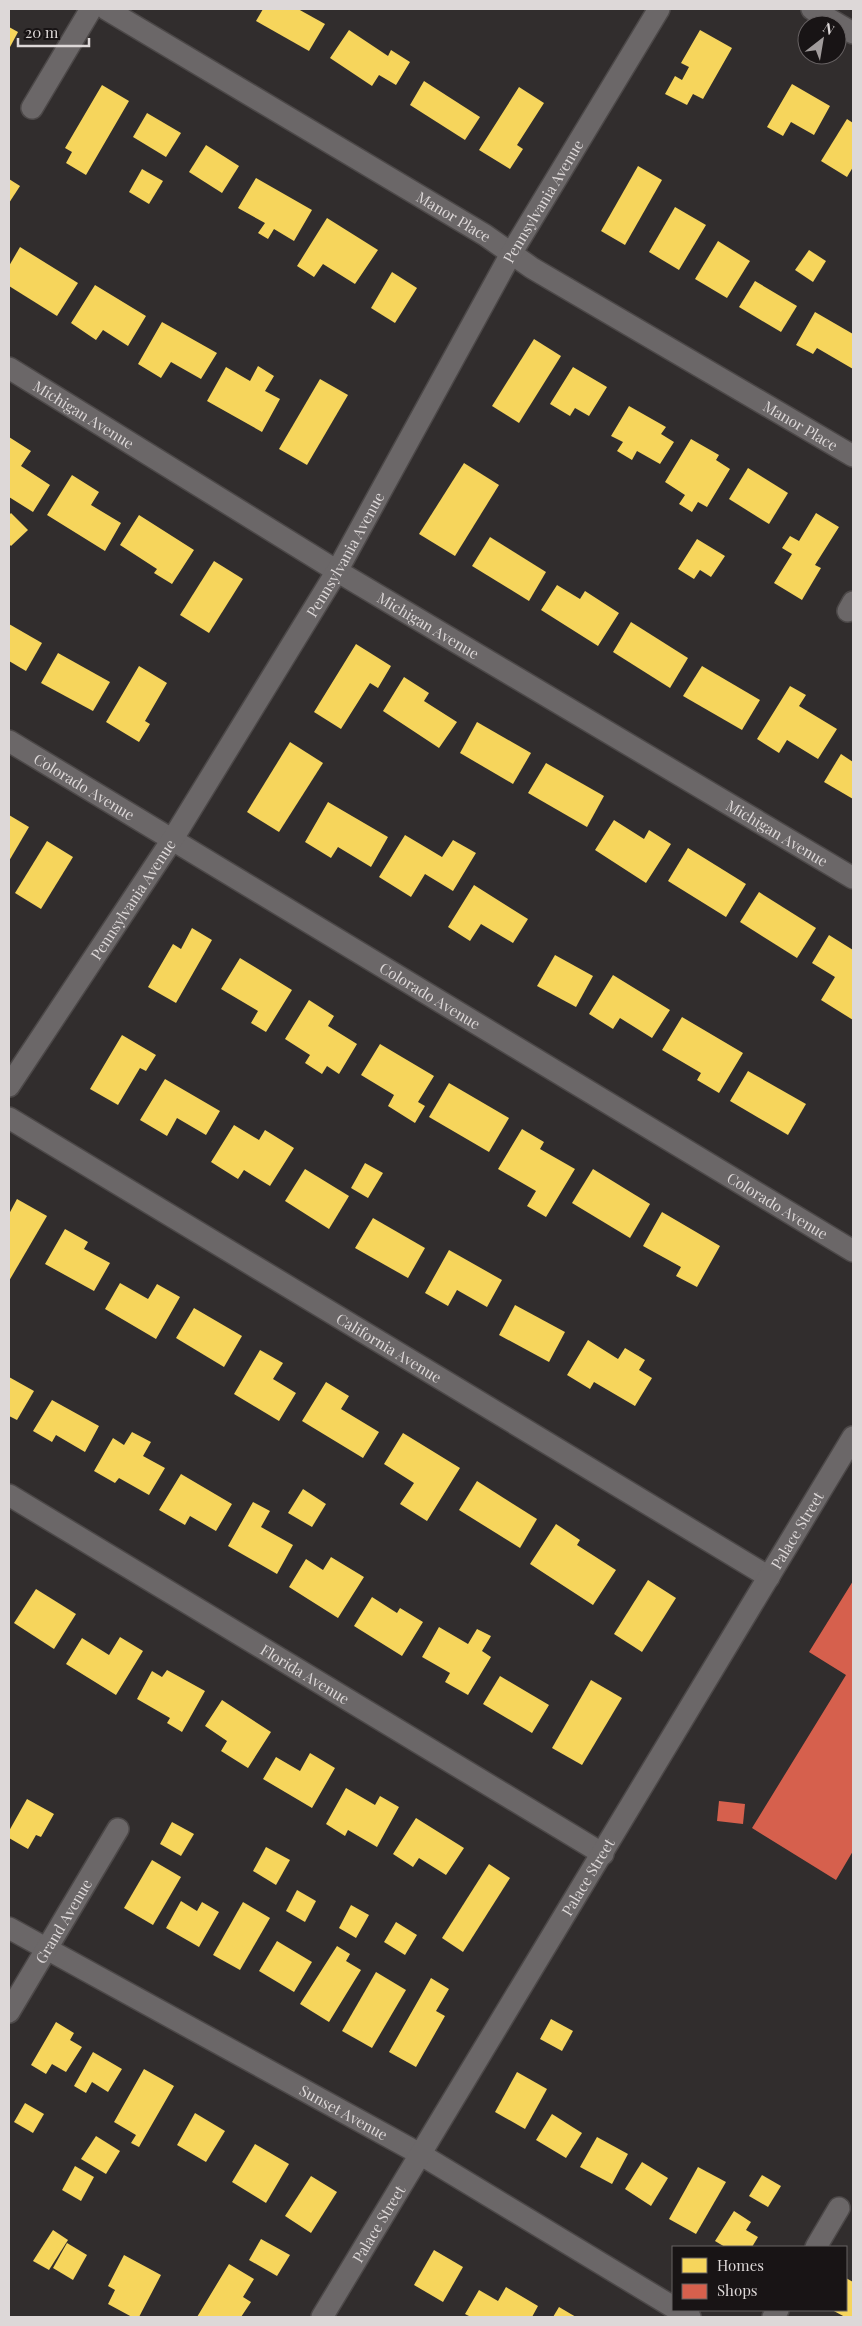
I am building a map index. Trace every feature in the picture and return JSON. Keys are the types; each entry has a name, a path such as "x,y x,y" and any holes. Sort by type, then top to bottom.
{"street":[{"path":"32,108 91,9"},
{"name":"Manor Place","path":"106,9 512,252 532,268 853,456"},
{"name":"Pennsylvania Avenue","path":"9,1086 172,840 337,571 512,252 659,9"},
{"path":"812,9 853,33"},
{"name":"Michigan Avenue","path":"9,368 337,571 853,878"},
{"name":"Colorado Avenue","path":"9,741 853,1250"},
{"name":"California Avenue","path":"9,1118 769,1577"},
{"name":"Palace Street","path":"322,2317 853,1437"},
{"name":"Florida Avenue","path":"9,1495 603,1854"},
{"name":"Grand Avenue","path":"9,2012 118,1829"},
{"name":"Sunset Avenue","path":"9,1928 420,2154 672,2306"},
{"path":"817,2246 839,2208"}],"building: Homes":[{"path":"263,9 298,9 325,24 309,51 256,21"},
{"path":"9,27 18,32 9,49"},
{"path":"349,30 388,56 391,50 410,62 396,85 379,75 372,86 330,58"},
{"path":"700,30 732,48 703,99 693,94 687,105 665,94 675,76 682,80 689,67 681,63"},
{"path":"424,81 480,117 465,140 410,105"},
{"path":"792,84 830,106 814,135 791,122 783,136 767,127"},
{"path":"102,85 129,101 86,175 66,163 72,152 65,148"},
{"path":"519,87 544,103 517,145 523,149 510,169 479,150"},
{"path":"147,113 181,133 166,157 133,137"},
{"path":"847,119 853,123 853,167 847,177 821,161"},
{"path":"206,145 239,166 222,193 189,172"},
{"path":"638,166 662,180 625,245 601,231"},
{"path":"142,169 163,181 149,204 129,192"},
{"path":"256,178 312,210 294,241 274,229 268,239 258,233 265,223 238,208"},
{"path":"9,179 20,186 9,203"},
{"path":"675,207 706,225 679,270 649,252"},
{"path":"327,218 378,250 355,284 323,264 314,277 297,266"},
{"path":"718,241 750,261 727,298 695,279"},
{"path":"20,247 78,283 57,316 9,286 9,266"},
{"path":"809,250 826,261 813,282 795,270"},
{"path":"392,272 417,288 395,323 371,308"},
{"path":"755,281 797,306 781,332 739,307"},
{"path":"95,285 146,316 128,346 103,330 96,340 71,323"},
{"path":"815,312 853,334 853,369 817,348 813,354 796,345"},
{"path":"162,322 217,353 201,379 171,362 161,378 138,364"},
{"path":"534,339 561,356 519,423 492,406"},
{"path":"258,366 274,376 265,391 280,399 262,432 207,401 226,367 250,381"},
{"path":"573,367 607,387 589,416 575,408 570,416 550,404"},
{"path":"320,379 348,395 307,465 279,449"},
{"path":"629,406 666,427 661,434 674,442 660,464 637,451 632,460 617,451 623,442 611,436"},
{"path":"9,437 31,451 21,466 50,485 33,512 9,497"},
{"path":"691,439 719,455 716,460 730,469 707,507 698,502 692,512 679,504 685,495 665,482"},
{"path":"464,463 499,485 455,556 419,534"},
{"path":"748,468 788,493 769,524 729,499"},
{"path":"72,475 99,492 91,505 121,523 105,551 47,515"},
{"path":"11,513 28,530 11,546 9,544 9,515"},
{"path":"816,513 839,527 815,565 821,568 802,600 774,583 792,554 782,548 790,536 799,541"},
{"path":"139,515 194,550 172,584 154,573 157,569 120,545"},
{"path":"490,537 546,572 529,601 472,566"},
{"path":"697,539 725,556 711,577 700,570 694,579 678,569"},
{"path":"214,561 243,579 209,633 180,615"},
{"path":"557,585 580,599 585,591 619,613 598,646 541,610"},
{"path":"631,622 688,658 670,688 613,652"},
{"path":"9,624 42,643 26,671 9,661"},
{"path":"356,644 391,666 378,688 370,683 341,729 314,712"},
{"path":"58,653 110,682 93,711 41,683"},
{"path":"139,666 167,683 145,721 150,724 139,742 106,722"},
{"path":"702,666 760,700 742,730 683,696"},
{"path":"404,677 429,693 424,701 457,722 439,748 383,711"},
{"path":"790,686 806,695 799,706 837,729 818,759 787,740 779,753 757,739"},
{"path":"477,722 531,753 513,784 460,753"},
{"path":"290,742 323,763 279,832 247,812"},
{"path":"841,754 853,762 853,799 824,782"},
{"path":"546,763 604,796 587,827 528,793"},
{"path":"328,802 388,837 371,867 338,847 331,858 305,842"},
{"path":"9,815 29,827 9,861"},
{"path":"614,820 644,839 649,830 671,844 646,883 595,850"},
{"path":"405,835 442,857 453,840 476,853 453,891 425,874 411,897 379,877"},
{"path":"47,841 73,857 41,909 15,893"},
{"path":"688,848 746,884 726,917 668,881"},
{"path":"474,885 528,919 513,943 481,924 470,941 448,927"},
{"path":"759,892 816,928 797,958 740,922"},
{"path":"192,928 212,940 176,1003 148,987 173,944 181,949"},
{"path":"829,935 853,950 853,1020 821,1000 835,977 812,963"},
{"path":"555,955 593,976 576,1007 537,986"},
{"path":"240,958 292,990 266,1032 251,1023 258,1011 221,989"},
{"path":"613,975 670,1010 652,1038 620,1018 613,1029 589,1014"},
{"path":"309,1000 334,1016 328,1026 357,1044 339,1074 327,1066 322,1074 305,1063 310,1055 285,1039"},
{"path":"682,1017 743,1053 719,1093 697,1080 701,1073 662,1050"},
{"path":"122,1035 156,1055 146,1071 140,1068 118,1105 90,1089"},
{"path":"380,1044 434,1076 418,1102 425,1106 415,1123 388,1106 394,1095 361,1075"},
{"path":"748,1071 806,1104 788,1135 730,1101"},
{"path":"165,1079 220,1111 206,1135 177,1118 167,1136 140,1120"},
{"path":"449,1083 509,1118 489,1152 429,1117"},
{"path":"234,1125 259,1140 265,1130 294,1148 270,1186 244,1170 238,1179 211,1162"},
{"path":"522,1129 544,1142 540,1149 575,1169 546,1217 527,1206 536,1191 498,1169"},
{"path":"365,1163 383,1173 368,1198 351,1188"},
{"path":"305,1169 349,1196 329,1229 285,1201"},
{"path":"593,1169 650,1204 630,1238 572,1203"},
{"path":"17,1199 47,1216 9,1281 9,1214"},
{"path":"662,1212 720,1246 697,1287 676,1276 681,1267 643,1246"},
{"path":"373,1218 425,1248 408,1278 355,1248"},
{"path":"65,1229 88,1242 84,1249 110,1263 94,1291 45,1264"},
{"path":"449,1250 502,1280 487,1307 457,1290 448,1306 425,1293"},
{"path":"120,1283 148,1299 157,1284 180,1297 156,1339 105,1309"},
{"path":"515,1305 565,1332 549,1362 499,1335"},
{"path":"194,1308 242,1336 224,1367 176,1338"},
{"path":"588,1340 618,1359 625,1348 645,1360 639,1370 652,1378 635,1406 594,1382 590,1389 567,1375"},
{"path":"260,1350 283,1363 273,1379 296,1393 279,1421 234,1394"},
{"path":"9,1377 34,1391 17,1420 9,1416"},
{"path":"326,1382 349,1396 341,1409 379,1432 363,1458 302,1421"},
{"path":"52,1400 99,1426 85,1452 56,1435 52,1442 33,1431"},
{"path":"132,1432 151,1442 143,1456 165,1468 149,1495 119,1478 115,1483 94,1471 113,1438 124,1445"},
{"path":"403,1433 460,1468 427,1521 400,1504 414,1483 384,1464"},
{"path":"181,1474 232,1504 216,1531 190,1516 185,1525 159,1510"},
{"path":"477,1481 537,1519 520,1548 459,1510"},
{"path":"303,1489 326,1504 312,1527 288,1513"},
{"path":"253,1502 270,1511 261,1527 293,1545 277,1574 228,1546"},
{"path":"556,1524 580,1540 577,1545 616,1570 593,1605 530,1564"},
{"path":"331,1557 364,1577 338,1618 289,1587 306,1559 323,1570"},
{"path":"648,1580 676,1598 642,1652 614,1634"},
{"path":"36,1589 76,1614 54,1649 14,1623"},
{"path":"372,1597 397,1613 400,1608 423,1622 402,1656 354,1626"},
{"path":"439,1627 468,1644 477,1629 491,1636 482,1651 491,1657 468,1695 445,1682 450,1673 422,1657"},
{"path":"120,1637 143,1651 116,1695 66,1664 82,1638 109,1655"},
{"path":"167,1670 205,1691 182,1732 167,1723 170,1718 137,1699 152,1671 162,1677"},
{"path":"500,1676 549,1705 532,1733 483,1704"},
{"path":"591,1680 622,1698 582,1765 552,1748"},
{"path":"222,1700 271,1732 248,1768 221,1751 227,1741 205,1726"},
{"path":"310,1753 335,1768 312,1808 263,1779 276,1757 300,1771"},
{"path":"346,1788 375,1805 380,1796 399,1807 377,1847 348,1830 345,1836 326,1824"},
{"path":"27,1799 54,1814 41,1837 36,1835 28,1849 9,1838 9,1831"},
{"path":"416,1818 464,1848 446,1875 419,1858 413,1867 393,1854"},
{"path":"172,1822 194,1834 181,1856 160,1844"},
{"path":"266,1847 290,1860 276,1885 253,1871"},
{"path":"152,1860 181,1877 153,1925 124,1908"},
{"path":"489,1864 510,1878 463,1952 442,1938"},
{"path":"297,1890 316,1901 305,1922 286,1911"},
{"path":"181,1901 197,1911 202,1902 219,1912 199,1947 166,1928"},
{"path":"243,1902 270,1918 240,1970 213,1955"},
{"path":"351,1905 369,1915 356,1938 339,1928"},
{"path":"396,1922 417,1935 405,1955 384,1942"},
{"path":"277,1941 312,1962 294,1992 259,1971"},
{"path":"337,1946 350,1954 346,1961 361,1970 329,2022 300,2004"},
{"path":"376,1972 406,1990 372,2048 342,2031"},
{"path":"431,1978 449,1989 436,2011 445,2016 416,2067 389,2052"},
{"path":"551,2019 573,2031 562,2051 540,2039"},
{"path":"56,2022 74,2033 70,2040 82,2047 66,2072 52,2064 46,2074 31,2065"},
{"path":"93,2052 122,2069 108,2092 92,2082 86,2093 74,2086"},
{"path":"144,2069 174,2086 139,2147 131,2143 136,2135 114,2122"},
{"path":"517,2072 547,2089 525,2129 495,2112"},
{"path":"25,2103 44,2114 33,2133 14,2122"},
{"path":"195,2113 225,2131 206,2162 177,2145"},
{"path":"552,2114 582,2133 566,2158 536,2140"},
{"path":"96,2136 120,2151 106,2174 81,2159"},
{"path":"597,2137 628,2154 612,2184 580,2167"},
{"path":"255,2144 289,2164 266,2203 232,2182"},
{"path":"642,2162 668,2178 651,2206 625,2189"},
{"path":"75,2166 94,2177 81,2201 62,2190"},
{"path":"698,2167 726,2182 696,2234 669,2219"},
{"path":"762,2175 781,2186 768,2207 749,2196"},
{"path":"311,2176 337,2192 311,2233 285,2216"},
{"path":"734,2211 751,2222 746,2230 758,2237 753,2246 723,2246 715,2241"},
{"path":"53,2230 68,2240 49,2270 33,2261"},
{"path":"261,2239 290,2255 277,2276 249,2260"},
{"path":"67,2243 87,2255 73,2280 53,2268"},
{"path":"434,2250 463,2267 443,2302 414,2285"},
{"path":"124,2255 161,2275 139,2317 132,2317 108,2304 115,2290 108,2286"},
{"path":"229,2264 254,2279 243,2297 251,2302 241,2317 197,2317"},
{"path":"847,2279 853,2282 853,2317 845,2317 834,2311 847,2311"},
{"path":"506,2287 538,2306 532,2317 471,2317 465,2314 479,2290 498,2301"},
{"path":"559,2307 576,2317 553,2317"}],"building: Shops":[{"path":"853,1581 853,1851 836,1880 752,1828 846,1675 809,1652"},
{"path":"719,1801 745,1804 743,1824 717,1821"}]}
